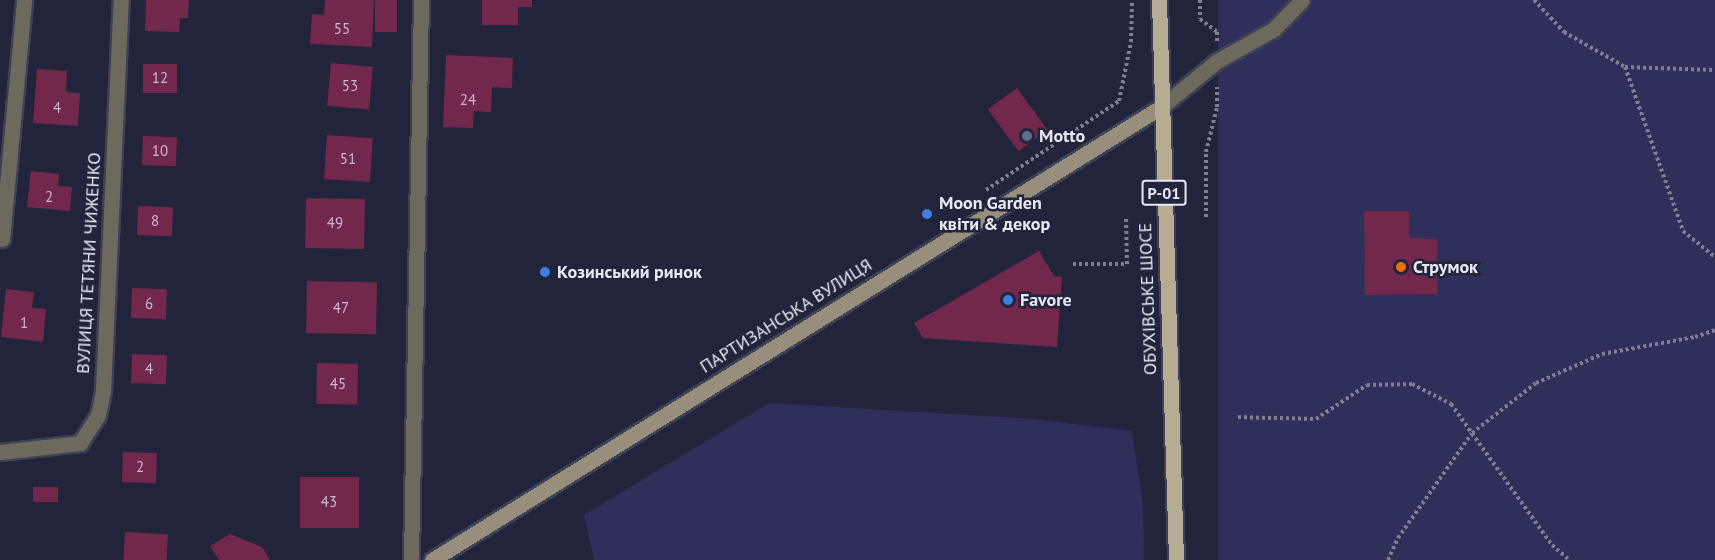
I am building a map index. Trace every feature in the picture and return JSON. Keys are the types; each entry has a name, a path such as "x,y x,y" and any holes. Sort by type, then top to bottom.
{"main road":[{"name":"ОБУХІВСЬКЕ ШОСЕ","path":"1159,0 1176,560"}],"street":[{"path":"2,239 24,0"},
{"name":"ВУЛИЦЯ ТЕТЯНИ ЧИЖЕНКО","path":"0,452 80,443 98,415 103,391 121,0"},
{"path":"411,560 421,0"},
{"path":"1161,107 1217,61 1274,29 1302,0"},
{"name":"ПАРТИЗАНСЬКА ВУЛИЦЯ","path":"432,560 1161,107"}],"path":[{"path":"983,192 1119,101 1131,42 1132,0"},
{"path":"1200,0 1200,19 1217,32 1217,107 1206,152 1206,217"},
{"path":"1534,0 1564,32 1626,67 1715,70"},
{"path":"1626,67 1683,231 1715,256"},
{"path":"1073,264 1127,264 1126,217"},
{"path":"1388,560 1398,537 1472,433 1536,383 1602,354 1695,337 1715,330"},
{"path":"1238,417 1316,419 1367,386 1412,384 1451,404 1552,545 1569,560"}],"shaded area":[{"path":"1218,0 1715,0 1715,560 1218,560"},
{"path":"769,403 1034,419 1132,431 1143,505 1144,560 594,560 584,515"}],"building":[{"path":"146,0 189,0 188,18 180,18 179,32 145,31"},
{"path":"325,0 374,0 372,47 310,44 312,14 324,15"},
{"path":"375,0 397,0 397,32 375,32"},
{"path":"482,0 532,0 532,7 518,7 518,25 482,25"},
{"path":"446,55 513,58 512,88 492,87 491,112 474,111 473,128 443,127"},
{"path":"331,63 373,67 369,109 327,106"},
{"path":"143,64 177,64 177,93 143,93"},
{"path":"37,69 67,71 66,92 80,93 78,126 33,123"},
{"path":"1017,88 1048,130 1018,151 988,109"},
{"path":"327,135 373,138 370,182 324,179"},
{"path":"143,136 177,137 176,166 142,165"},
{"path":"31,171 59,174 58,186 72,187 70,211 27,207"},
{"path":"306,198 365,199 364,249 305,248"},
{"path":"138,206 173,207 172,236 137,235"},
{"name":"Струмок","path":"1364,211 1409,211 1409,238 1437,239 1437,294 1365,295"},
{"name":"Favore","path":"1039,251 1054,276 1062,277 1057,347 923,338 914,323"},
{"path":"307,281 377,282 376,334 306,333"},
{"path":"132,288 167,289 166,319 131,318"},
{"path":"6,289 34,292 32,308 46,309 43,342 1,337"},
{"path":"132,354 167,355 166,384 131,383"},
{"path":"317,363 358,364 357,405 316,404"},
{"path":"123,452 157,453 156,483 122,482"},
{"path":"300,477 359,477 359,528 300,528"},
{"path":"33,487 58,487 58,502 33,502"},
{"path":"125,532 168,534 167,560 124,560"},
{"path":"230,534 262,547 270,560 219,560 210,546"}],"place":[{"name":"Motto","path":"1027,136"},
{"name":"Moon Garden квіти & декор","path":"927,214"},
{"name":"Струмок","path":"1401,267"},
{"name":"Козинський ринок","path":"545,272"},
{"name":"Favore","path":"1008,300"}]}
